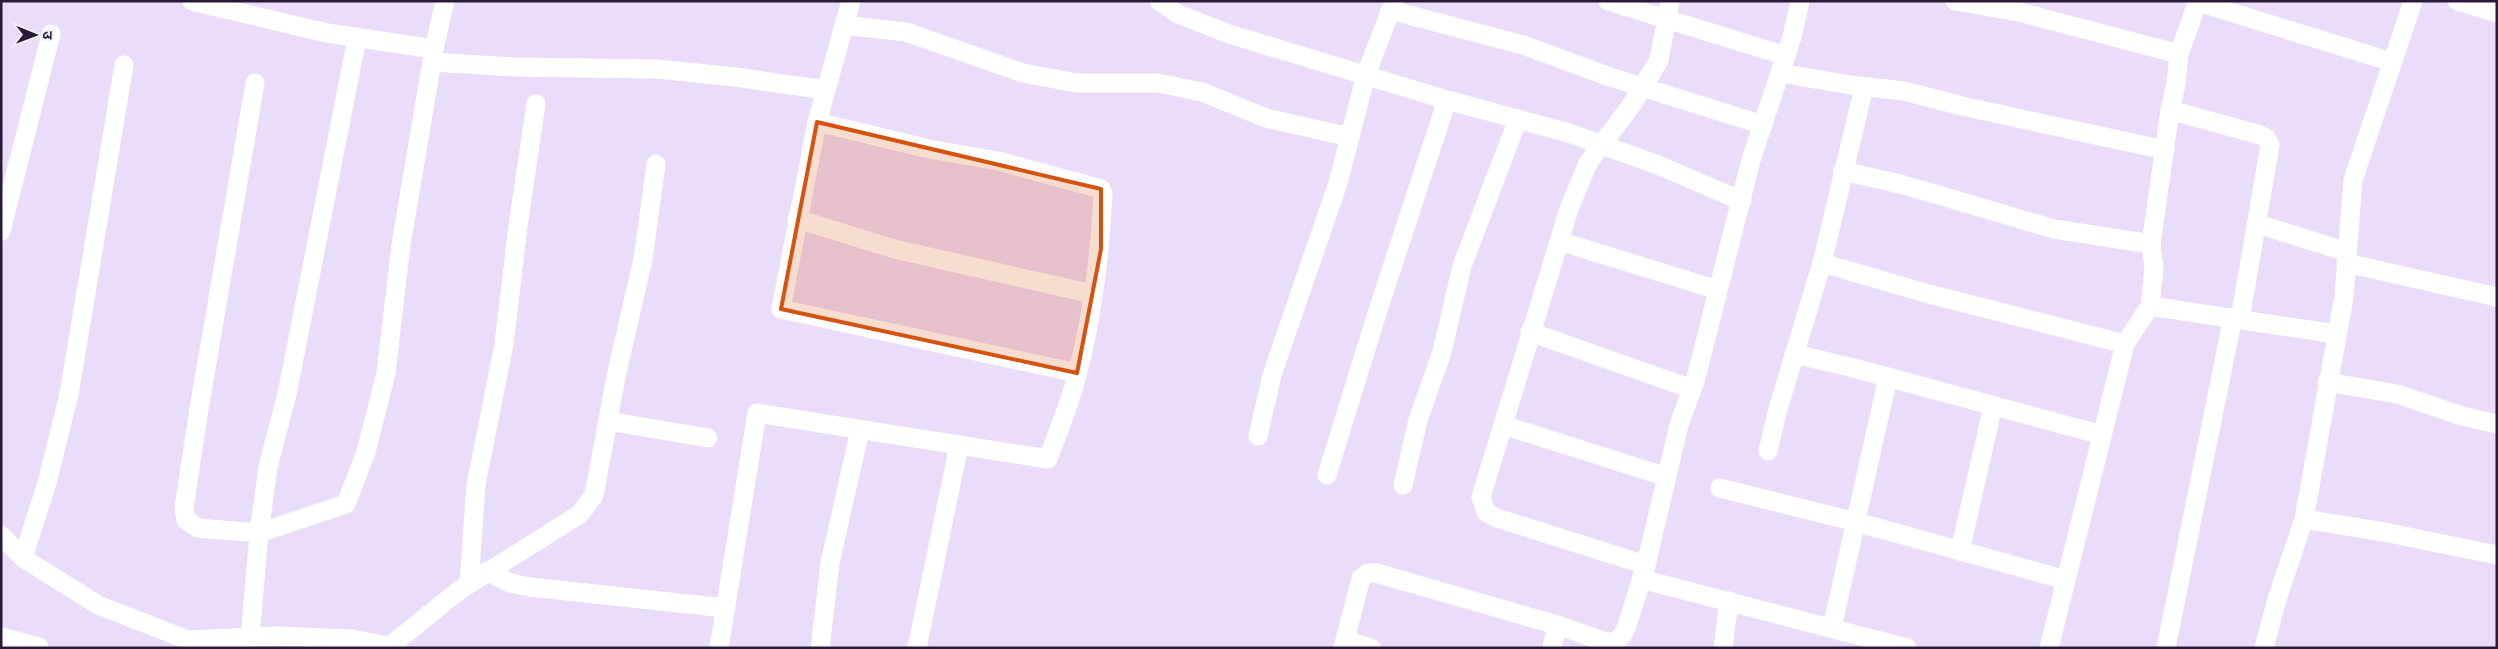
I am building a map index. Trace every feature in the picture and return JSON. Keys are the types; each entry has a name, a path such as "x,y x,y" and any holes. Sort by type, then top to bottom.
{"street":[{"path":"192,1 433,56 514,67 657,69 735,76 826,90"},
{"path":"255,82 184,507 186,520 198,528 259,533 346,504 366,452 386,373 401,245 433,56 445,1"},
{"path":"851,1 817,122 781,309 1077,373"},
{"path":"1159,1 1178,14 1229,34 1601,145 1658,165 1742,201"},
{"path":"1608,1 1666,20 1782,65 1864,87 1904,91 1989,112 2165,150"},
{"path":"1670,1 1659,60 1643,86 1588,163 1558,241 1482,497 1486,512 1497,518 1643,572 1730,601 1907,648"},
{"path":"1371,648 1344,644 1361,578 1368,572 1557,625 1606,642 1614,642 1622,636 1627,626 1643,572 1679,425 1692,388 1763,125 1792,37 1800,1"},
{"path":"1955,1 2020,12 2179,54"},
{"path":"2264,648 2277,598 2304,519 2327,382 2344,297 2353,180 2413,1"},
{"path":"2457,1 2497,13"},
{"path":"2049,648 2125,344 2150,306 2154,268 2151,244 2170,110 2176,84 2179,54 2198,2 2392,62"},
{"path":"1258,436 1272,375 1338,183 1366,75 1392,6 1523,45 1610,77 1763,125"},
{"path":"844,25 906,32 1022,73 1076,83 1158,82 1202,92 1266,118 1350,137"},
{"path":"1,231 51,34"},
{"path":"250,637 259,533 268,467 287,394 357,38"},
{"path":"23,558 47,483 69,394 124,65"},
{"path":"1768,451 1794,354 1822,263 1864,87"},
{"path":"1327,475 1379,307 1447,100"},
{"path":"469,583 476,485 504,344 518,226 536,104"},
{"path":"2166,648 2258,224 2270,152 2270,145 2266,138 2170,110"},
{"path":"1403,486 1418,420 1442,352 1462,266 1518,119"},
{"path":"719,648 757,413 1048,459 1077,373 1093,294 1100,249 1103,193 1101,189 998,161 929,149 817,122"},
{"path":"1,535 23,558 98,605 188,640 250,637 394,647 469,583 580,514 588,506 594,495 643,259 656,164"},
{"path":"1843,171 1904,185 2054,229 2151,244"},
{"path":"798,219 898,250 1093,294"},
{"path":"2258,224 2347,257 2497,297"},
{"path":"1558,241 1718,290"},
{"path":"1822,263 1929,294 2125,344"},
{"path":"2150,306 2336,334"},
{"path":"1530,332 1692,388"},
{"path":"1794,354 1888,377 2102,435"},
{"path":"1832,628 1888,377"},
{"path":"2327,382 2396,394 2462,416 2497,424"},
{"path":"1960,551 1993,406"},
{"path":"608,421 708,438"},
{"path":"1502,425 1667,477"},
{"path":"820,648 830,563 860,430"},
{"path":"917,648 959,445"},
{"path":"1720,488 1856,522 2066,580"},
{"path":"2304,519 2384,532 2497,556"},
{"path":"487,571 510,583 530,587 725,608"},
{"path":"1723,648 1730,601"},
{"path":"1552,648 1557,625"},
{"path":"1,637 39,647"}],"highlighted area":[{"path":"817,122 1101,189 1101,249 1077,373 781,309"}]}
